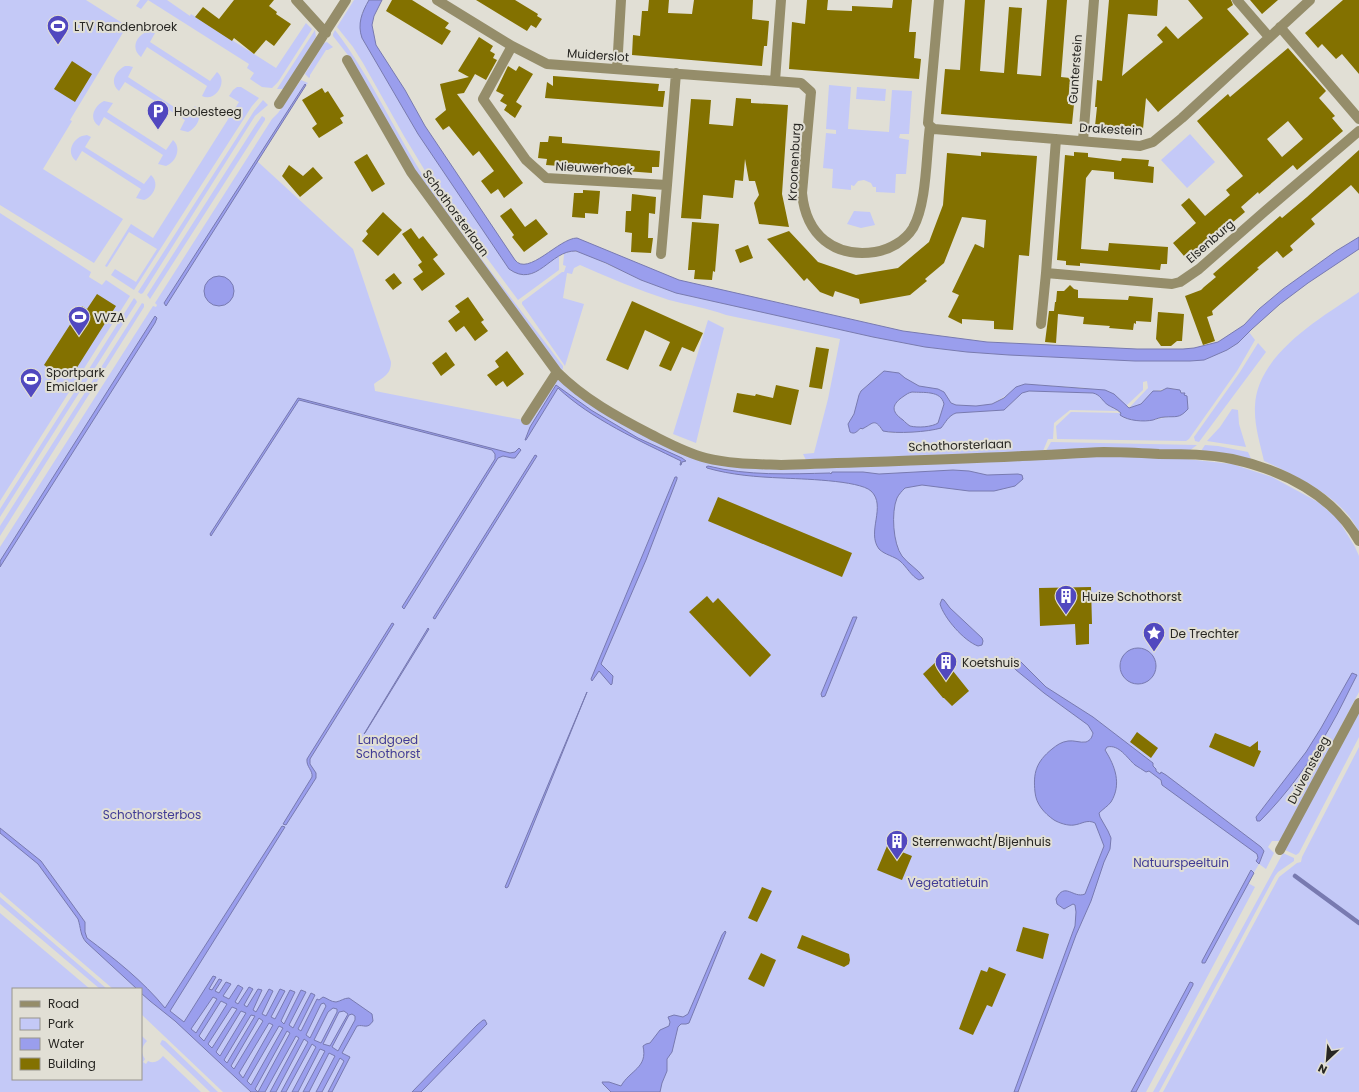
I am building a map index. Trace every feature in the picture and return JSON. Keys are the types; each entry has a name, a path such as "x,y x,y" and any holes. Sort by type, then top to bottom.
{"street":[{"path":"296,0 326,33"},
{"path":"279,104 346,0"},
{"name":"Muiderslot","path":"437,0 512,46 547,64 775,80"},
{"path":"617,69 621,0"},
{"path":"775,80 781,0"},
{"name":"Kroonenburg","path":"775,80 801,83 811,92 802,193 803,205 807,218 816,232 836,248 849,253 864,254 882,251 904,239 912,229 922,202 930,126 928,123 939,0"},
{"name":"Gunterstein","path":"1083,141 1094,0"},
{"path":"1237,0 1269,37"},
{"name":"Drakestein","path":"930,126 934,129 1140,146 1153,142 1182,118 1310,0"},
{"path":"1280,27 1359,119"},
{"name":"Nieuwerhoek","path":"512,46 483,99 526,160 546,178 667,185"},
{"name":"Schothorsterlaan","path":"347,60 411,172 557,372 575,389 613,414 670,444 698,456 720,461 781,465 1106,452 1191,455 1233,459 1273,472 1310,490 1340,513 1347,521 1359,541"},
{"path":"661,254 676,73"},
{"name":"Elsenburg","path":"1046,273 1172,284 1180,282 1199,270 1359,131"},
{"path":"1041,324 1056,139"},
{"path":"526,420 557,372"},
{"name":"Duivensteeg","path":"1280,850 1359,702"}],"green space":[{"path":"0,0 86,0 127,26 70,120 72,121 43,169 123,219 94,263 0,205"},
{"path":"140,0 148,0 141,9 136,6"},
{"path":"148,0 167,0 190,16 191,14 276,68 306,23 312,29 278,82 272,88 262,87 250,79 254,73 247,68 249,64"},
{"path":"354,0 369,0 362,13 362,38 418,134 509,269 524,275 530,274 536,272 559,256 559,270 518,300 436,189 363,63 353,47 337,27"},
{"path":"315,30 316,37 284,89 277,89"},
{"path":"335,30 372,86 428,183 477,253 563,366 562,371 421,180 351,59 333,36"},
{"path":"151,31 155,33 150,42 210,81 217,72 222,81 216,94 207,97 202,96 207,86 147,47 141,57 137,53 135,45 142,34"},
{"path":"327,42 333,47 326,50 309,78 305,74 324,43"},
{"path":"125,66 133,67 128,77 188,116 195,106 198,109 199,120 195,127 188,132 180,130 185,120 125,82 119,91 114,84 114,77 121,68"},
{"name":"Landgoed Schothorst","path":"301,80 308,83 306,85 305,84 257,161 353,249 391,362 388,373 374,384 375,391 528,421 557,379 701,461 805,468 1111,456 1187,459 1232,464 1272,477 1318,502 1338,519 1359,556 1359,692 1282,839 1279,841 1272,841 1268,847 1274,853 1266,869 1259,864 1248,883 1255,887 1146,1092 1136,1092 1193,985 1165,1029 1131,1092 223,1092 142,1015 142,988 112,988 0,892 0,547 153,306 156,307 157,305 155,303 272,119 278,113"},
{"path":"829,85 851,87 848,129 889,132 892,90 912,91 909,134 900,134 899,138 909,140 906,174 896,174 895,193 876,192 876,187 873,187 871,183 864,180 858,181 854,186 851,185 851,190 832,188 833,169 823,168 826,133 836,134 836,130 826,129"},
{"path":"237,87 241,87 259,98 252,106 134,290 111,275 115,269 136,282 157,249 129,232 107,267 105,266 131,224 153,238 239,102 229,96"},
{"path":"857,87 886,89 885,101 856,99"},
{"path":"263,100 268,105 255,116 141,294 138,292 254,111"},
{"path":"104,101 113,103 107,112 166,150 173,140 176,143 177,154 173,161 166,166 158,164 163,155 104,117 99,126 94,120 93,116 97,106"},
{"path":"262,116 265,120 150,299 147,295"},
{"path":"1190,134 1215,162 1187,188 1161,160"},
{"path":"87,135 91,137 85,147 144,184 151,175 154,178 155,189 151,196 144,200 136,198 141,189 82,151 76,161 71,154 71,151 75,140"},
{"path":"854,211 870,212 875,225 861,228 847,224"},
{"name":"Sportpark Emiclaer","path":"0,213 91,272 89,277 102,285 106,280 130,296 0,501"},
{"path":"572,251 583,253 641,280 676,293 873,337 925,347 1009,355 1135,361 1204,360 1227,350 1238,343 1249,332 1255,340 1237,371 1189,439 1186,441 1057,439 1056,426 1071,412 1121,413 1124,418 1141,421 1164,418 1188,409 1187,397 1178,390 1172,388 1153,391 1141,404 1129,408 1148,388 1147,381 1143,382 1143,390 1126,406 1114,394 1087,388 1025,384 992,404 976,406 956,405 951,403 945,394 919,386 905,378 884,371 861,391 859,395 854,414 848,424 855,433 861,428 875,422 884,431 894,433 941,428 947,419 956,413 1004,410 1022,393 1029,391 1093,393 1097,394 1111,407 1118,411 1070,410 1054,423 1053,439 1048,439 1043,451 806,460 803,454 814,453 828,399 840,339 726,315 705,308 669,300 624,284 580,265 574,268 572,274 567,273 563,298 584,304 565,366 522,302 564,272 566,266 563,265 564,254"},
{"path":"1359,292 1359,532 1349,516 1331,498 1310,484 1264,461 1255,420 1255,406 1258,387 1267,370 1279,354 1310,326"},
{"path":"134,298 137,302 0,517 0,509"},
{"path":"142,303 144,304 144,307 0,536 0,526"},
{"path":"708,320 724,328 696,443 673,434"},
{"path":"1258,343 1266,352 1199,442 1195,441 1194,437 1240,372"},
{"path":"912,392 931,393 939,396 944,404 938,423 925,427 910,426 896,414 894,408 897,402"},
{"path":"1232,409 1238,410 1239,424 1246,447 1207,441 1220,427"},
{"path":"1051,442 1197,445 1189,451 1046,451"},
{"path":"1205,445 1248,452 1252,461 1201,451"},
{"path":"1359,711 1359,737 1299,853 1296,855 1285,850"},
{"path":"1359,747 1359,1092 1163,1092 1279,877 1297,863 1301,862 1302,857"},
{"path":"1283,853 1294,858 1294,861 1278,872 1275,876 1159,1092 1153,1092"},
{"path":"0,897 106,988 99,988 0,904"},
{"path":"0,913 89,988 12,988 12,1080 142,1080 142,1054 145,1059 143,1062 146,1064 148,1061 156,1062 163,1056 201,1092 0,1092"},
{"path":"142,1036 147,1041 142,1049"},
{"path":"162,1040 165,1041 218,1092 210,1092 160,1044"}],"water":[{"path":"369,0 382,0 374,16 372,25 376,45 405,90 425,126 515,260 521,264 528,264 536,261 562,244 577,238 679,280 903,331 987,342 1137,349 1183,349 1218,342 1244,325 1259,309 1283,289 1336,251 1359,237 1359,249 1308,283 1280,304 1238,343 1227,350 1204,360 1190,361 1135,361 1009,355 925,347 873,337 676,293 641,280 606,263 576,251 567,252 558,256 536,272 519,274 509,269 418,134 362,38 360,23 364,9"},
{"path":"305,84 306,85 166,306 164,303"},
{"path":"219,276 230,280 234,291 230,302 219,306 208,302 204,291 208,280"},
{"path":"155,316 157,318 155,323 0,567 0,561"},
{"path":"884,371 899,373 919,386 938,389 944,392 951,403 956,405 976,406 992,404 1004,398 1016,387 1025,384 1105,390 1114,394 1129,408 1141,404 1153,391 1161,391 1167,388 1180,390 1181,393 1185,393 1184,395 1187,396 1188,409 1177,416 1141,421 1123,417 1120,415 1121,413 1108,405 1098,395 1093,393 1029,391 1022,393 1004,410 953,414 941,428 928,431 889,432 883,431 877,424 873,423 862,429 861,428 855,433 852,433 850,432 848,424 854,414 861,391","holes":["912,392 931,393 939,396 944,404 938,423 925,427 910,426 896,414 894,408 897,402"]},
{"path":"556,385 591,410 638,438 686,461 682,462 680,465 681,461 616,429 585,410 558,388 525,440 530,427"},
{"path":"298,398 510,453 515,452 519,448 521,450 515,458 503,456 498,458 404,609 402,607 495,459 495,454 492,450 299,400 211,536 210,534"},
{"path":"535,455 537,456 435,619 433,618"},
{"path":"708,466 769,474 831,474 832,472 863,472 879,474 953,470 969,471 987,475 1018,474 1022,475 1023,479 1015,486 994,491 969,491 922,485 905,488 895,504 895,536 902,556 924,578 919,580 900,561 879,549 875,535 877,504 871,491 864,487 842,482 735,474 706,467"},
{"path":"675,477 677,477 677,479 646,560 601,664 613,676 612,684 611,685 599,671 592,681 591,679"},
{"path":"942,599 982,638 982,645 978,646 973,643 955,628 942,610 940,604"},
{"path":"853,617 857,617 825,696 822,697 821,694"},
{"path":"392,623 394,624 310,759 310,764 316,773 316,778 286,825 283,824 312,777 312,772 307,759"},
{"path":"428,628 429,629 364,734"},
{"path":"1142,648 1151,653 1155,659 1155,673 1151,679 1142,684 1134,684 1125,679 1121,673 1120,662 1125,653 1131,649"},
{"path":"1012,657 1020,661 1046,687 1093,717 1153,763 1156,771 1160,774 1161,772 1166,775 1261,847 1264,851 1259,864 1256,861 1258,858 1257,854 1162,785 1161,780 1149,771 1146,772 1135,765 1119,750 1107,747 1105,750 1112,762 1117,782 1111,802 1099,813 1111,838 1110,849 1091,901 1076,935 1018,1092 1014,1092 1075,926 1075,905 1073,904 1064,909 1057,904 1056,899 1063,891 1081,895 1085,894 1104,846 1095,823 1087,822 1066,825 1050,817 1039,804 1034,785 1035,773 1042,759 1059,744 1066,741 1086,742 1091,738 1093,733 1088,725 1044,693 1016,670 1008,661 1009,658"},
{"path":"1352,673 1357,675 1334,721 1315,752 1280,800 1260,821 1257,821 1256,817 1306,752"},
{"path":"587,692 508,887 506,888 505,887"},
{"path":"282,826 285,827 170,1011 184,1022 213,976 216,977 209,989 212,990 219,979 222,980 215,991 219,993 226,982 231,984 223,996 229,999 238,985 243,988 235,1002 238,1004 249,987 253,989 244,1005 247,1007 258,989 262,990 253,1010 256,1012 269,989 273,991 262,1014 266,1016 280,989 285,991 271,1017 275,1019 290,990 295,992 281,1021 284,1024 301,990 306,992 289,1025 293,1028 311,993 315,995 298,1029 301,1031 317,999 319,1000 323,997 336,1002 349,998 372,1014 373,1021 367,1026 357,1026 342,1053 350,1057 332,1092 328,1092 344,1061 340,1058 322,1092 316,1092 335,1056 329,1053 309,1092 303,1092 325,1051 320,1049 298,1092 292,1092 316,1047 312,1044 286,1092 281,1092 308,1042 304,1039 276,1092 270,1092 299,1038 296,1036 265,1092 258,1092 251,1092 175,1021 142,994 142,988 136,988 86,942 78,919 38,864 0,833 0,828 41,861 85,922 85,932 87,938 118,962 165,1008","holes":["213,997 217,999 196,1033 191,1029","221,1001 227,1004 204,1041 199,1036","324,1003 326,1006 310,1038 306,1035 321,1004","232,1007 237,1009 212,1048 208,1044","333,1008 337,1009 337,1012 321,1043 314,1040 328,1012","241,1011 246,1013 220,1056 216,1052","344,1011 348,1014 330,1046 323,1044 339,1012","352,1014 355,1016 355,1020 338,1051 332,1047 349,1015","251,1015 255,1016 227,1063 224,1060","259,1018 263,1021 234,1069 231,1066","269,1023 273,1025 243,1078 239,1073","279,1026 283,1028 251,1085 247,1081","287,1031 290,1033 258,1092 255,1089"]},
{"path":"1251,870 1254,873 1205,963 1202,963 1202,961"},
{"path":"725,931 726,932 689,1023 681,1024 678,1027 672,1052 667,1059 667,1071 660,1092 611,1092 602,1082 609,1082 621,1086 641,1064 644,1053 643,1046 650,1043 660,1030 669,1026 670,1022 668,1017 674,1015 683,1017 688,1014"},
{"path":"1190,982 1193,983 1193,985 1136,1092 1131,1092"},
{"path":"485,1020 487,1024 421,1092 412,1092 477,1025"}],"building":[{"path":"234,0 274,0 269,6 277,12 276,14 291,24 274,46 266,40 254,54 234,38 232,41 195,17 203,7 219,19"},
{"path":"392,0 412,0 449,23 445,28 451,31 442,45 386,11"},
{"path":"476,0 515,0 538,14 537,16 542,19 536,28 531,25 527,31"},
{"path":"649,0 669,0 668,13 692,14 694,0 753,0 752,19 769,21 767,46 764,46 762,66 632,55 633,35 640,36 642,11 648,11"},
{"path":"807,0 828,0 827,10 852,11 852,6 892,8 893,0 912,0 909,32 916,32 914,58 921,59 919,79 789,69 792,22 805,24"},
{"path":"965,0 985,0 980,71 1004,73 1009,7 1022,8 1017,74 1041,76 1047,0 1067,0 1061,77 1070,78 1068,104 1074,104 1072,124 941,114 945,69 960,70"},
{"path":"1109,0 1158,0 1157,16 1128,14 1122,76 1163,42 1157,35 1166,26 1178,39 1203,18 1188,0 1231,0 1233,5 1227,9 1249,34 1158,112 1146,98 1143,129 1095,126 1097,80 1102,81"},
{"path":"1250,0 1278,0 1262,14"},
{"path":"1343,0 1359,0 1359,74 1342,54 1336,59 1322,44 1318,48 1305,33"},
{"path":"479,37 493,46 490,51 495,54 493,58 497,60 486,80 475,74 464,93 457,94 523,183 504,198 498,189 491,194 481,181 494,171 479,151 473,156 449,126 443,130 435,119 446,110 440,84 469,77 458,71"},
{"path":"1288,48 1326,91 1319,98 1335,116 1332,118 1343,131 1297,170 1293,165 1259,194 1258,192 1241,207 1245,212 1194,255 1190,250 1184,256 1173,243 1196,223 1181,205 1189,198 1205,216 1230,195 1226,190 1243,176 1197,121 1228,94 1230,97","holes":["1288,121 1303,139 1282,157 1267,139"]},
{"path":"72,61 92,74 75,102 54,89"},
{"path":"508,66 516,71 519,66 533,74 516,102 522,106 515,118 504,110 507,105 500,101 504,95 496,91"},
{"path":"553,76 659,84 658,91 665,91 663,107 545,98 547,82 553,86"},
{"path":"322,88 325,93 328,91 344,116 340,118 343,123 319,138 312,128 317,124 302,100"},
{"path":"736,98 751,99 751,103 788,105 782,194 789,227 759,224 754,203 759,195 755,181 749,181 745,159 743,181 735,180 733,198 703,195 701,219 681,218 691,99 711,100 709,124 733,126"},
{"path":"549,136 562,137 562,143 660,151 659,167 652,167 652,173 546,165 547,159 538,158 540,142 548,142"},
{"path":"1359,150 1359,194 1351,185 1311,219 1315,224 1290,246 1293,250 1283,258 1277,251 1212,311 1213,315 1207,317 1215,341 1203,345 1185,296 1201,290 1216,277 1213,274 1280,216 1282,218 1307,197"},
{"path":"981,152 1037,156 1029,256 1019,255 1013,330 994,329 994,321 962,319 962,324 948,317 959,295 952,292 975,244 984,248 986,220 962,217 944,263 925,279 927,281 910,295 860,304 859,299 835,291 833,297 820,292 807,278 804,281 767,239 789,231 818,262 856,275 898,268 929,242 943,205 947,153 981,156"},
{"path":"1074,152 1088,153 1088,157 1121,161 1122,158 1149,160 1148,166 1154,167 1153,183 1114,179 1114,172 1092,170 1086,178 1081,249 1108,251 1109,243 1168,247 1167,264 1161,264 1160,270 1080,263 1080,266 1066,265 1066,261 1057,260 1065,155 1074,156"},
{"path":"367,154 385,184 372,192 354,162"},
{"path":"289,165 303,176 313,167 323,178 300,197 282,176"},
{"path":"583,190 600,191 598,214 585,213 585,218 572,217 574,193 583,193"},
{"path":"632,194 656,197 655,214 649,213 648,238 653,238 651,253 631,252 632,233 625,232 626,211 631,211"},
{"path":"511,208 525,227 536,219 548,234 524,252 512,237 514,235 500,216"},
{"path":"383,212 402,230 378,256 362,241 368,234 366,231"},
{"path":"692,222 719,224 715,272 713,271 712,280 694,279 695,270 688,270"},
{"path":"411,228 419,239 423,236 438,255 433,259 445,274 422,291 413,279 423,272 418,265 422,262 402,234"},
{"path":"748,245 753,258 740,263 735,250"},
{"path":"394,273 402,283 393,290 385,280"},
{"path":"1070,285 1074,289 1078,290 1078,298 1128,300 1129,296 1153,298 1151,322 1136,321 1136,324 1134,323 1133,330 1109,328 1110,326 1083,324 1084,317 1058,314 1056,343 1045,342 1049,311 1054,311 1057,291 1064,291"},
{"name":"VVZA","path":"97,294 116,306 71,377 58,370 56,373 44,365 82,306 87,309"},
{"path":"468,297 484,320 481,322 488,331 475,341 464,326 456,332 448,321 460,312 455,306"},
{"path":"632,301 703,333 694,352 682,347 671,371 659,366 670,342 645,330 628,370 606,360"},
{"path":"1158,312 1184,314 1182,341 1177,341 1171,346 1161,346 1156,339"},
{"path":"816,347 829,349 822,389 809,387"},
{"path":"507,351 524,374 507,387 503,381 496,386 487,375 499,367 495,361"},
{"path":"446,352 455,365 441,376 432,363"},
{"path":"776,385 799,390 791,425 733,412 737,393 755,396 756,394 773,398"},
{"path":"718,497 852,553 842,577 708,521"},
{"name":"Huize Schothorst","path":"1091,587 1092,624 1089,624 1089,644 1076,645 1075,624 1040,626 1039,588"},
{"path":"707,596 713,603 718,598 771,655 750,677 689,612"},
{"name":"Koetshuis","path":"940,658 949,666 969,691 952,706 943,698 923,674"},
{"path":"1137,732 1158,748 1151,758 1130,742"},
{"path":"1215,733 1250,747 1258,741 1258,750 1261,751 1254,767 1209,747"},
{"name":"Sterrenwacht/Bijenhuis","path":"887,846 912,856 902,880 877,870"},
{"path":"762,887 772,891 757,922 748,918"},
{"path":"1023,927 1049,934 1043,959 1016,951"},
{"path":"802,935 849,954 849,964 844,967 797,948"},
{"path":"761,953 776,960 764,987 748,979"},
{"path":"989,967 1006,974 992,1007 987,1005 973,1035 959,1029 981,970 987,972"}],"waterway":[{"path":"1295,876 1359,923"}],"place":[{"name":"LTV Randenbroek","path":"58,46"},
{"name":"Hoolesteeg","path":"158,130"},
{"name":"VVZA","path":"79,336"},
{"name":"Sportpark Emiclaer","path":"31,398"},
{"name":"Huize Schothorst","path":"1066,616"},
{"name":"De Trechter","path":"1154,652"},
{"name":"Koetshuis","path":"946,682"},
{"name":"Sterrenwacht/Bijenhuis","path":"897,860"}],"park label":[{"name":"Schothorsterbos","path":"152,814"},
{"name":"Natuurspeeltuin","path":"1181,862"},
{"name":"Vegetatietuin","path":"948,882"}]}
